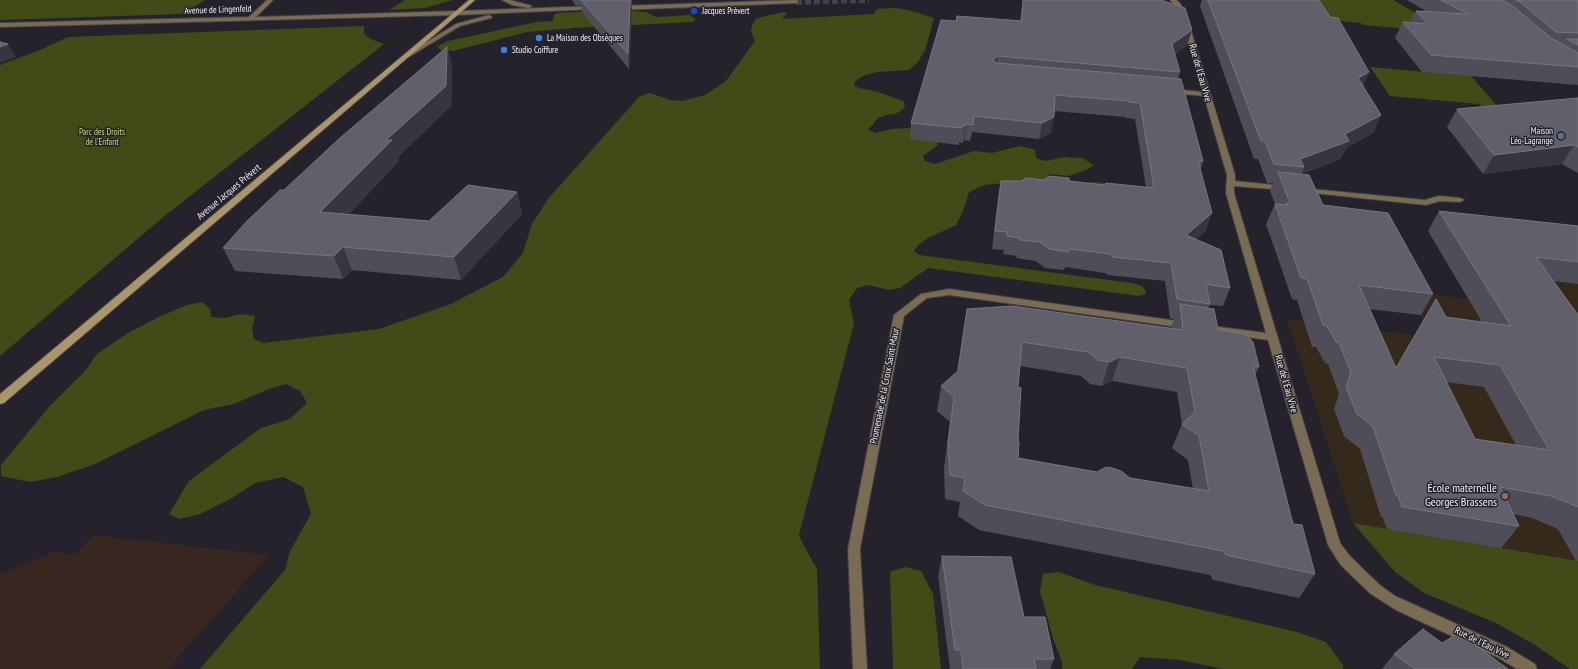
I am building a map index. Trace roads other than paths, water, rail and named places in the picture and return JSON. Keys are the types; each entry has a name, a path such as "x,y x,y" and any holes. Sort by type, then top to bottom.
{"main road":[{"name":"Avenue Jacques Prévert","path":"0,400 472,0"}],"street":[{"path":"251,18 270,0"},
{"path":"505,0 526,6 583,9"},
{"name":"Rue de l'Eau Vive","path":"1173,0 1182,11 1231,176 1230,193 1334,545 1345,560 1376,590 1401,606 1483,643 1520,662 1530,669"},
{"path":"614,8 796,2"},
{"name":"Avenue de Lingenfeld","path":"0,25 598,8"},
{"path":"401,60 458,25 470,21 515,14 583,9"},
{"path":"1164,90 1206,94"},
{"path":"1230,183 1426,203 1439,198 1460,200"},
{"name":"Promenade de la Croix Saint-Maur","path":"860,669 854,549 899,315 924,296 950,292 1272,337"}],"tunnel":[{"path":"796,2 869,0"}],"place":[{"name":"Jacques Prévert","path":"694,11"},
{"name":"La Maison des Obsèques","path":"539,38"},
{"name":"Studio Coiffure","path":"504,50"},
{"name":"Maison Léo-Lagrange","path":"1561,136"},
{"name":"École maternelle Georges Brassens","path":"1505,496"}],"park label":[{"name":"Parc des Droits de l’Enfant","path":"102,138"}]}
